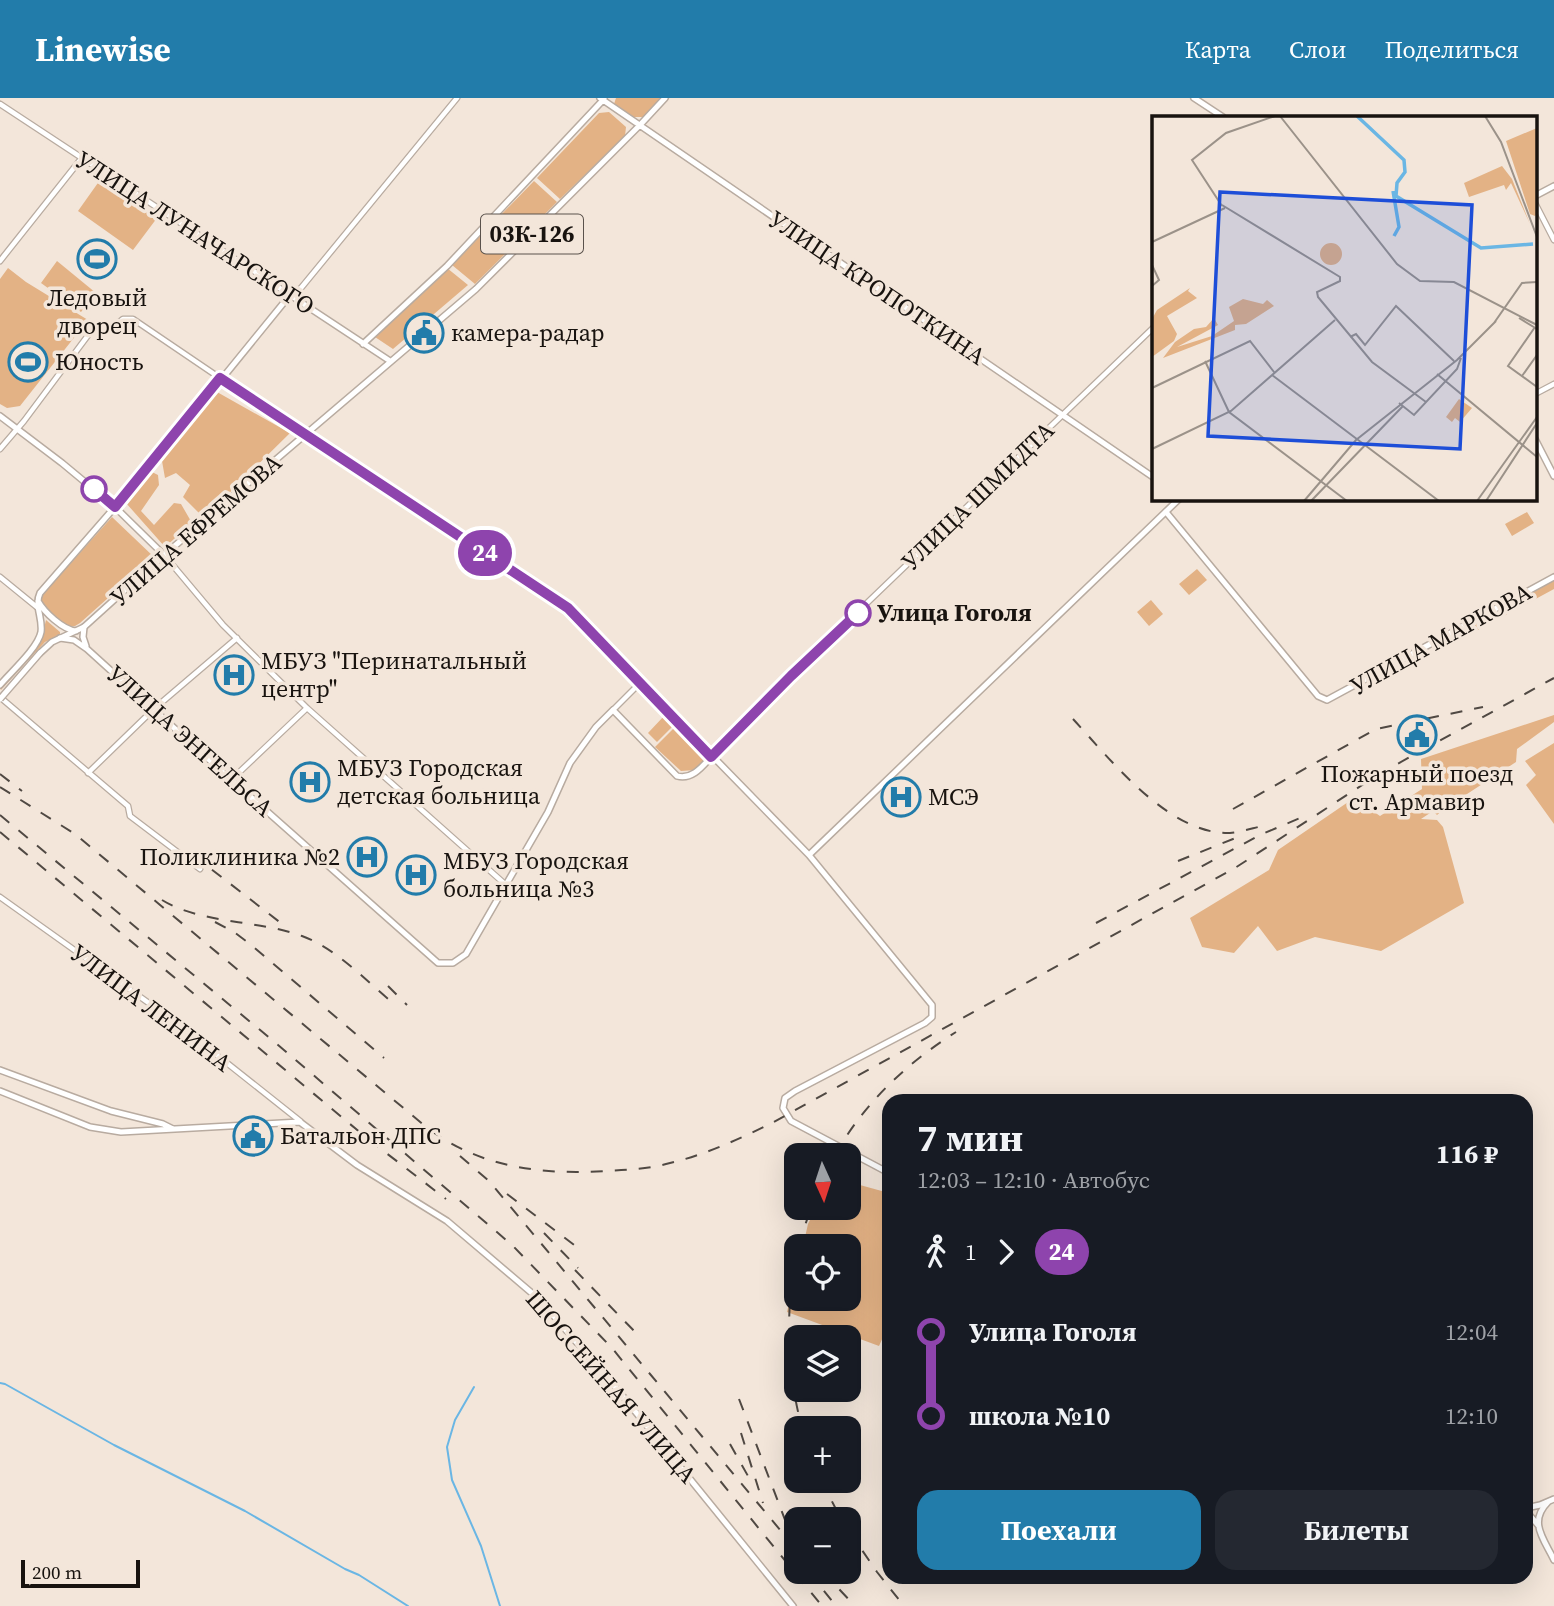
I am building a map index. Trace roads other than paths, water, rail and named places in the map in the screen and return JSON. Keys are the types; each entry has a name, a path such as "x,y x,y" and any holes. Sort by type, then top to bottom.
{"main road":[{"name":"УЛИЦА ЕФРЕМОВА","path":"2,699 49,644 84,628 476,289 665,98"},
{"path":"1194,98 1221,116"},
{"name":"УЛИЦА КРОПОТКИНА","path":"603,99 1152,476"},
{"name":"03К-126","path":"363,344 448,264 603,99"},
{"path":"1536,195 1554,186"},
{"name":"УЛИЦА ЛУНАЧАРСКОГО","path":"290,295 390,361"},
{"path":"0,685 33,647 41,631 37,608 39,595 290,295"},
{"path":"220,378 568,608 809,855 927,998 933,1009 929,1020 795,1091 783,1103 791,1121 882,1169"},
{"path":"0,416 115,507 165,556"},
{"path":"1536,441 1554,476"},
{"path":"809,855 1178,500"},
{"name":"УЛИЦА МАРКОВА","path":"1166,512 1318,696 1327,700 1554,577"},
{"path":"39,595 42,607 69,630 84,628 83,637 88,649"},
{"name":"УЛИЦА ЭНГЕЛЬСА","path":"60,638 74,640 88,649 438,963 453,963 466,954 507,885"},
{"path":"507,885 511,873 548,811 570,763 596,727 613,710"},
{"name":"УЛИЦА ШМИДТА","path":"613,710 669,768 682,777 695,773 711,757"},
{"path":"0,1070 111,1111 173,1129"},
{"path":"0,1091 90,1127 106,1130 153,1132 300,1122"},
{"name":"ШОССЕЙНАЯ УЛИЦА","path":"300,1122 357,1165 447,1221 540,1300 617,1389 793,1606"},
{"path":"1533,1507 1551,1500"},
{"path":"1538,1525 1539,1513 1551,1500"},
{"path":"1533,1519 1554,1560"}],"street":[{"path":"290,295 301,288 457,98"},
{"name":"УЛИЦА ЛУНАЧАРСКОГО","path":"0,104 290,295"},
{"path":"0,261 81,159"},
{"path":"1536,205 1554,240"},
{"path":"0,449 90,331 99,325 111,329 128,317 134,319 220,378"},
{"name":"УЛИЦА ШМИДТА","path":"711,757 791,676 1152,329"},
{"path":"1536,393 1554,384"},
{"path":"165,556 176,572 237,638 307,708 507,885"},
{"path":"0,577 37,608"},
{"path":"26,597 39,595"},
{"path":"88,773 155,708 237,638"},
{"path":"613,710 640,683"},
{"path":"2,699 128,806 130,816 200,869"},
{"path":"231,780 307,708"},
{"name":"УЛИЦА ЛЕНИНА","path":"0,897 174,1021 300,1122"}],"waterway":[{"path":"0,1383 114,1445 245,1511 359,1575 408,1606"},
{"path":"474,1387 455,1420 447,1447 452,1480 481,1546 500,1606"}],"railway":[{"path":"0,787 75,834 425,1126 446,1140 489,1160 535,1170 629,1170 693,1157 770,1124 1235,868 1379,774 1554,678"},
{"path":"1233,809 1376,729 1483,707"},
{"path":"1073,719 1123,774 1164,809 1185,822 1207,830 1230,833 1267,825"},
{"path":"0,774 22,791"},
{"path":"0,815 277,1044 512,1245 612,1348 822,1606"},
{"path":"1096,923 1260,835 1300,818"},
{"path":"0,832 368,1139 446,1199"},
{"path":"1178,861 1238,837"},
{"path":"193,855 286,927"},
{"path":"162,900 194,914 302,936 339,957 393,1003"},
{"path":"215,922 250,944 384,1058"},
{"path":"388,986 407,1005"},
{"path":"843,1143 859,1118 888,1086 920,1057 956,1032"},
{"path":"460,1156 489,1181 784,1535"},
{"path":"507,1194 582,1251"},
{"path":"802,1234 807,1220"},
{"path":"544,1233 578,1268"},
{"path":"575,1270 639,1336"},
{"path":"789,1311 789,1343 799,1416"},
{"path":"739,1399 784,1517"},
{"path":"741,1433 763,1503"},
{"path":"730,1444 748,1476"},
{"path":"828,1493 835,1507"},
{"path":"861,1549 882,1578"},
{"path":"819,1584 836,1606"},
{"path":"834,1584 855,1606"},
{"path":"887,1584 904,1606"}],"place":[{"name":"Ледовый дворец","path":"97,259"},
{"name":"камера-радар","path":"424,333"},
{"name":"Юность","path":"28,362"},
{"name":"Улица Гоголя","path":"858,613"},
{"name":"МБУЗ \"Перинатальный центр\"","path":"234,675"},
{"name":"Пожарный поезд ст. Армавир","path":"1417,735"},
{"name":"МБУЗ Городская детская больница","path":"310,782"},
{"name":"МСЭ","path":"901,797"},
{"name":"Поликлиника №2","path":"367,857"},
{"name":"МБУЗ Городская больница №3","path":"416,875"},
{"name":"Батальон ДПС","path":"253,1136"}]}
